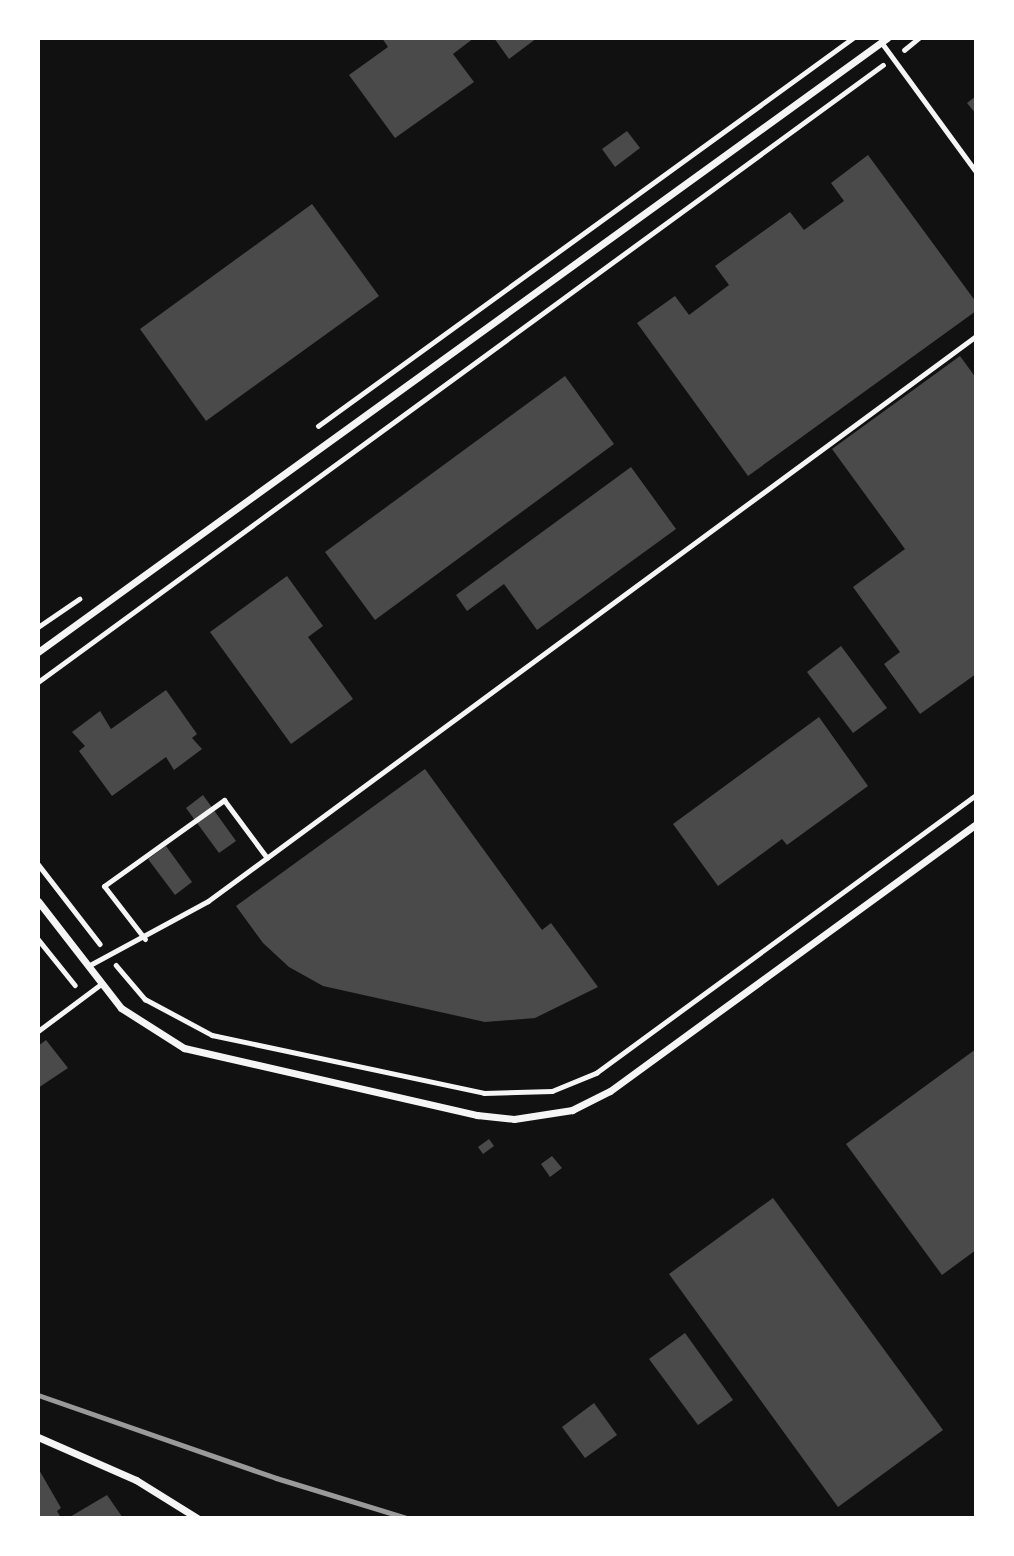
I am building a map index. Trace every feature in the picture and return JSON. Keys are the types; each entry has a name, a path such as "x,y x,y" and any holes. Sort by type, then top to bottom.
{"street":[{"path":"40,652 884,41"},
{"path":"38,901 101,984 133,1018 209,1056 496,1118 552,1114 586,1105 610,1091 975,824"},
{"path":"38,1437 136,1480 197,1517"}],"lane":[{"path":"884,41 892,58 975,172"},
{"path":"88,966 192,913 975,336"},
{"path":"145,939 104,886 224,800 267,858"},
{"path":"38,1031 101,984"}],"path":[{"path":"316,428 853,38"},
{"path":"38,682 919,38"},
{"path":"38,627 85,596"},
{"path":"38,864 145,999 201,1031 484,1093 540,1094 564,1089 596,1073 975,795"},
{"path":"38,939 84,997"}],"building":[{"path":"382,38 474,38 453,54 474,82 395,138 349,75 388,47"},
{"path":"494,38 537,38 509,59"},
{"path":"976,96 976,114 967,103"},
{"path":"627,131 640,148 615,167 602,149"},
{"path":"868,155 976,302 976,311 748,476 637,323 675,296 689,315 729,285 715,266 790,212 804,230 844,201 831,183"},
{"path":"312,204 379,296 206,421 140,329"},
{"path":"960,356 976,378 976,674 920,714 884,664 900,652 853,587 905,549 832,449"},
{"path":"565,376 614,444 375,620 325,552"},
{"path":"631,467 676,529 537,630 504,584 467,611 456,595"},
{"path":"287,576 323,626 308,637 353,699 291,744 210,632"},
{"path":"841,646 887,708 853,733 807,672"},
{"path":"166,690 197,734 192,738 202,749 174,770 166,757 112,796 79,751 85,746 72,732 100,711 111,729"},
{"path":"819,717 868,786 787,845 782,839 718,886 673,824"},
{"path":"425,769 542,930 551,923 598,987 535,1018 485,1022 323,986 289,967 263,943 236,906"},
{"path":"203,795 236,841 219,853 186,808"},
{"path":"166,846 192,882 175,895 148,859"},
{"path":"46,1040 68,1068 38,1088 38,1046"},
{"path":"976,1049 976,1250 942,1275 846,1144"},
{"path":"489,1139 494,1146 483,1154 478,1147"},
{"path":"552,1156 562,1168 550,1177 541,1164"},
{"path":"773,1198 943,1430 838,1507 669,1274"},
{"path":"685,1333 733,1400 698,1425 649,1359"},
{"path":"594,1403 617,1435 585,1458 562,1427"},
{"path":"38,1468 61,1508 57,1511 61,1518 38,1518"},
{"path":"107,1495 123,1518 68,1518"}],"railway":[{"path":"38,1395 276,1478 407,1518"}]}
